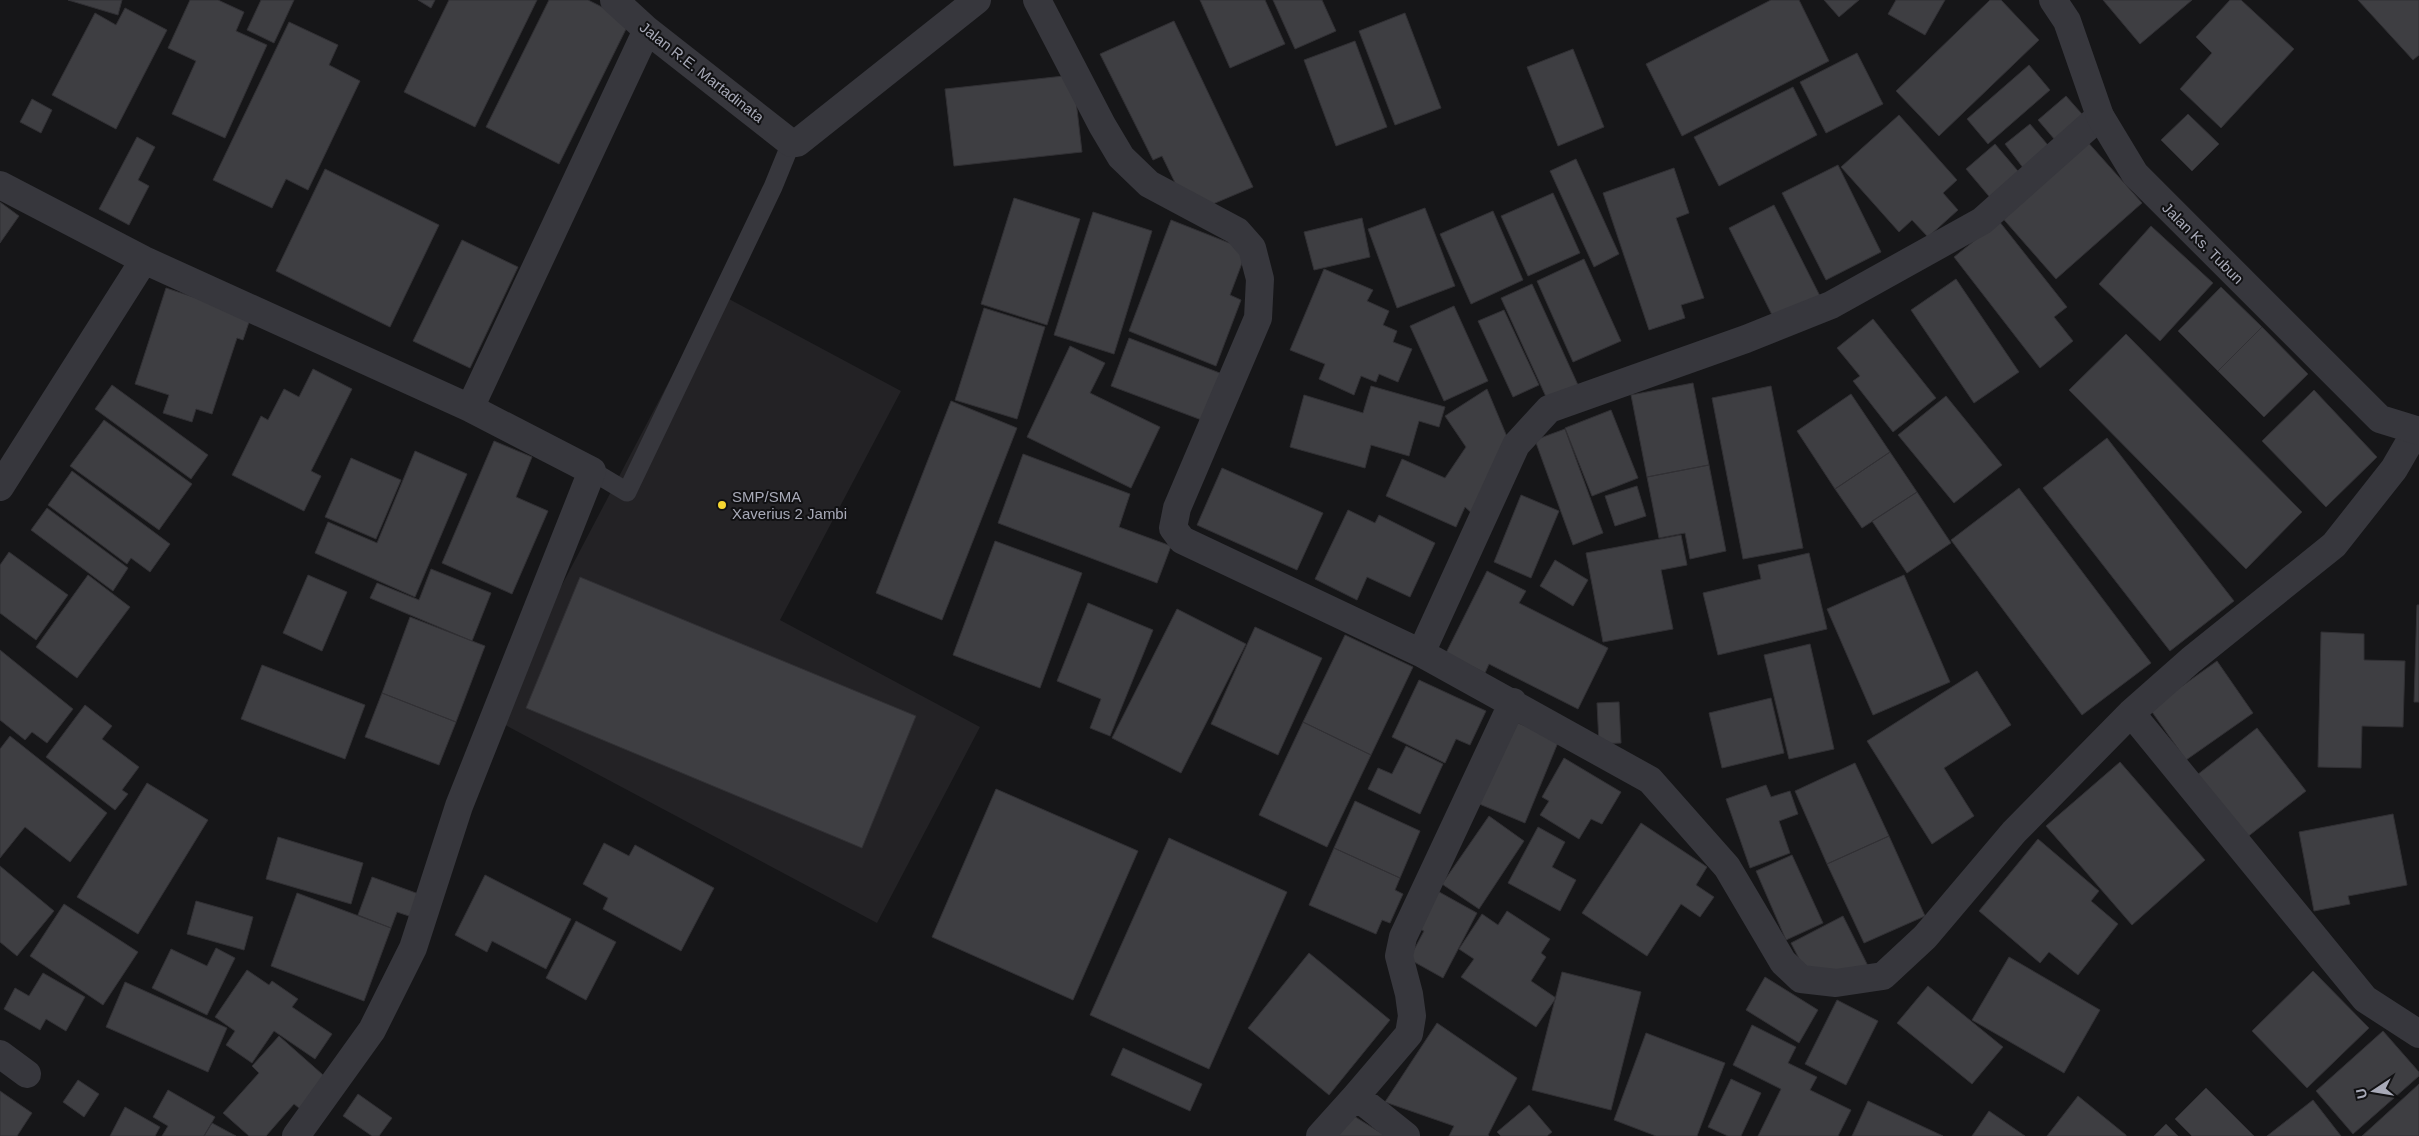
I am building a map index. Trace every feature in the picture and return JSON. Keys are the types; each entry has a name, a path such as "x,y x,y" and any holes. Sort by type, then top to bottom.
{"street":[{"name":"Jalan R.E. Martadinata","path":"614,0 647,30 791,143"},
{"path":"791,143 797,143 977,0"},
{"path":"1037,0 1102,125 1121,157 1149,184 1237,231 1252,248 1260,279 1258,318 1177,508 1173,528 1182,540 1421,653 1513,702 1650,780 1727,867 1783,962 1801,979 1836,983 1883,976 1925,937 2014,832 2131,713 2191,660 2334,545 2394,469 2417,431"},
{"name":"Jalan Ks. Tubun","path":"2053,0 2066,21 2100,116 2135,174 2380,419 2417,431"},
{"path":"470,408 647,30"},
{"path":"1421,653 1516,445 1549,409 1746,339 1831,305 1982,220 2100,116"},
{"path":"0,185 144,260 470,408 592,471 459,806 413,948 372,1030 296,1136"},
{"path":"0,487 144,260"},
{"path":"1320,1136 1409,1034 1412,1016 1409,994 1399,956 1403,937 1513,702"},
{"path":"2131,713 2365,999 2419,1034"},
{"path":"0,1054 27,1074"},
{"path":"1356,1096 1406,1136"}],"lane":[{"path":"592,471 627,492 773,187 791,143"}],"shaded area":[{"name":"SMP/SMA Xaverius 2 Jambi","path":"716,292 901,391 780,620 980,727 877,923 492,718"}],"building":[{"path":"68,0 122,0 118,15"},
{"path":"190,0 218,0 244,12 236,31 267,45 225,138 172,114 196,61 168,48"},
{"path":"261,0 294,0 274,43 247,30"},
{"path":"418,0 435,0 431,8"},
{"path":"449,0 537,0 475,127 404,92"},
{"path":"549,0 588,0 630,21 559,164 486,127"},
{"path":"1200,0 1265,0 1285,44 1230,68"},
{"path":"1273,0 1322,0 1336,31 1295,49"},
{"path":"1771,0 1799,0 1829,61 1682,136 1646,64"},
{"path":"1824,0 1859,0 1839,17"},
{"path":"1896,0 1945,0 1925,35 1888,14"},
{"path":"1990,0 2001,0 2039,40 1939,136 1896,91"},
{"path":"2103,0 2192,0 2140,44"},
{"path":"2230,0 2241,0 2294,49 2221,128 2180,89 2212,53 2196,37"},
{"path":"2358,0 2419,0 2419,55 2413,60"},
{"path":"125,8 167,30 116,129 52,95 95,13 116,25"},
{"path":"1405,13 1441,108 1395,125 1359,31"},
{"path":"1174,21 1253,187 1201,209 1183,199 1162,156 1153,160 1100,54"},
{"path":"289,22 338,45 329,65 360,81 308,190 286,179 272,208 213,180"},
{"path":"1355,41 1387,127 1336,146 1304,60"},
{"path":"1573,49 1604,127 1558,146 1527,67"},
{"path":"1857,53 1883,104 1826,133 1800,82"},
{"path":"2029,65 2050,90 1988,144 1967,119"},
{"path":"1073,75 1082,152 954,166 945,89"},
{"path":"1793,87 1817,135 1719,186 1694,137"},
{"path":"2066,96 2089,122 2061,147 2038,120"},
{"path":"32,99 52,110 41,133 20,122"},
{"path":"2188,114 2219,144 2192,171 2161,140"},
{"path":"1899,115 1957,180 1943,193 1958,210 1928,237 1912,220 1899,232 1841,167"},
{"path":"2030,124 2053,151 2027,173 2005,144"},
{"path":"137,137 155,147 138,180 149,186 129,225 99,209"},
{"path":"2085,139 2142,203 2056,279 1999,214"},
{"path":"1995,144 2023,177 1993,201 1966,169"},
{"path":"1576,159 1619,254 1594,267 1550,171"},
{"path":"1838,165 1881,252 1826,280 1782,193"},
{"path":"1674,168 1689,213 1676,218 1704,298 1681,305 1685,318 1649,330 1603,193"},
{"path":"325,169 439,225 390,327 276,271"},
{"path":"1553,193 1580,253 1528,276 1501,216"},
{"path":"1014,198 1080,219 1047,325 981,304"},
{"path":"0,202 19,216 0,243"},
{"path":"1774,205 1821,298 1775,321 1729,228"},
{"path":"1425,208 1455,286 1397,308 1368,229"},
{"path":"1493,211 1523,280 1471,304 1440,234"},
{"path":"1093,212 1152,231 1114,354 1054,335"},
{"path":"1362,218 1370,257 1314,270 1304,232"},
{"path":"1171,220 1247,250 1230,295 1241,300 1216,366 1129,331"},
{"path":"1999,221 2067,307 2054,317 2073,341 2040,368 1954,257"},
{"path":"2151,226 2213,283 2160,341 2099,284"},
{"path":"462,240 518,267 470,368 413,341"},
{"path":"1584,259 1621,341 1573,362 1537,281"},
{"path":"1324,269 1373,290 1367,301 1389,311 1383,325 1397,331 1393,342 1412,349 1398,382 1379,374 1376,382 1361,376 1354,395 1319,379 1325,364 1290,350"},
{"path":"1956,279 2019,372 1974,403 1911,310"},
{"path":"1532,284 1578,385 1547,399 1501,298"},
{"path":"2221,287 2262,327 2218,371 2178,331"},
{"path":"166,288 251,316 243,340 237,338 212,414 196,409 192,422 163,413 169,395 135,384"},
{"path":"1454,306 1488,381 1444,401 1410,326"},
{"path":"984,308 1045,327 1017,419 955,400"},
{"path":"1504,310 1539,385 1513,397 1478,321"},
{"path":"1873,319 1936,398 1893,432 1853,381 1860,376 1837,348"},
{"path":"2262,327 2308,374 2264,417 2218,371"},
{"path":"2126,334 2302,512 2246,569 2069,390"},
{"path":"1129,338 1225,375 1207,422 1111,386"},
{"path":"1070,346 1105,363 1090,393 1160,427 1131,488 1027,437"},
{"path":"313,369 352,389 311,471 321,476 304,511 232,475 261,416 268,420 284,389 299,397"},
{"path":"1693,383 1709,465 1647,477 1631,395"},
{"path":"112,385 208,455 191,479 95,409"},
{"path":"1371,386 1445,407 1439,427 1419,421 1409,456 1371,445 1365,468 1290,447 1304,395 1363,413"},
{"path":"1771,386 1803,548 1743,559 1712,398"},
{"path":"1487,389 1510,444 1476,517 1465,507 1456,527 1386,496 1402,459 1445,478 1466,447 1445,416"},
{"path":"2314,390 2377,457 2326,507 2262,441"},
{"path":"1851,394 1890,452 1835,489 1797,431"},
{"path":"1946,396 2002,465 1954,503 1898,435"},
{"path":"951,401 1017,428 942,620 876,593"},
{"path":"1611,410 1638,478 1592,496 1565,428"},
{"path":"104,420 192,484 159,530 70,466"},
{"path":"1565,429 1603,533 1573,545 1535,440"},
{"path":"2107,438 2234,601 2170,651 2043,488"},
{"path":"494,441 532,457 516,497 548,511 512,594 442,563"},
{"path":"415,451 467,474 415,597 315,553 328,522 377,543"},
{"path":"1890,452 1917,492 1862,528 1835,489"},
{"path":"1023,454 1130,494 1119,527 1171,546 1157,583 998,523"},
{"path":"351,458 401,480 376,539 325,517"},
{"path":"1709,465 1726,551 1690,559 1685,533 1659,538 1647,477"},
{"path":"1222,468 1323,513 1297,570 1197,525"},
{"path":"72,471 170,544 150,572 131,558 127,564 48,505"},
{"path":"1637,486 1646,516 1615,526 1605,496"},
{"path":"2019,488 2151,663 2082,715 1951,540"},
{"path":"1917,492 1951,543 1907,573 1872,521"},
{"path":"1521,495 1559,511 1531,578 1494,562"},
{"path":"47,508 128,568 113,591 31,530"},
{"path":"1348,510 1375,523 1379,515 1435,543 1410,597 1367,577 1357,600 1315,579"},
{"path":"1681,535 1687,565 1661,570 1673,629 1603,642 1586,553"},
{"path":"995,541 1082,573 1040,688 953,655"},
{"path":"9,552 68,595 36,640 0,613 0,565"},
{"path":"1809,553 1827,629 1718,655 1703,593 1761,579 1758,565"},
{"path":"1555,560 1588,580 1573,606 1540,586"},
{"path":"431,569 491,593 472,641 370,598 377,583 419,600"},
{"path":"1487,571 1526,591 1519,603 1608,648 1578,709 1489,664 1485,673 1446,653"},
{"path":"88,575 130,607 77,678 36,647"},
{"path":"308,575 347,592 322,651 283,633"},
{"path":"1904,575 1950,682 1873,715 1827,609"},
{"path":"580,577 916,716 862,848 526,708"},
{"path":"1088,603 1153,630 1110,736 1090,728 1101,699 1057,681"},
{"path":"2417,605 2419,605 2419,702 2414,702"},
{"path":"1177,609 1246,644 1181,773 1112,738"},
{"path":"410,617 485,646 456,722 382,693"},
{"path":"1255,627 1322,658 1278,755 1211,724"},
{"path":"2321,632 2364,634 2364,660 2405,661 2403,727 2362,726 2361,768 2318,767"},
{"path":"1345,635 1413,667 1371,755 1303,722"},
{"path":"1810,644 1834,749 1789,759 1764,655"},
{"path":"0,650 73,709 47,743 32,732 25,740 0,720"},
{"path":"2217,661 2253,713 2186,760 2150,709"},
{"path":"262,665 365,705 345,759 241,719"},
{"path":"1977,671 2011,725 1944,768 1974,816 1932,844 1867,741"},
{"path":"1419,680 1486,711 1470,745 1456,739 1445,763 1392,737"},
{"path":"382,693 456,722 439,765 365,737"},
{"path":"1771,698 1784,753 1722,768 1709,713"},
{"path":"1619,702 1621,743 1599,744 1597,703"},
{"path":"85,705 112,726 102,739 139,767 122,790 128,794 115,810 46,757"},
{"path":"1511,720 1559,740 1525,823 1477,803"},
{"path":"1303,722 1371,755 1327,847 1259,815"},
{"path":"2257,728 2306,791 2246,838 2197,775"},
{"path":"10,736 107,813 70,862 25,827 0,858 0,749"},
{"path":"1406,746 1443,764 1420,814 1368,789 1378,768 1392,774"},
{"path":"1564,758 1621,792 1602,824 1591,819 1579,839 1540,815 1549,801 1542,797"},
{"path":"2120,762 2205,860 2132,925 2046,826"},
{"path":"1855,763 1889,836 1827,864 1795,791"},
{"path":"147,783 208,820 138,934 77,897"},
{"path":"1766,785 1771,797 1790,791 1798,814 1779,821 1790,853 1750,868 1726,799"},
{"path":"996,789 1138,851 1073,1000 932,937"},
{"path":"1355,801 1420,831 1400,878 1334,848"},
{"path":"2393,814 2407,885 2348,896 2350,904 2314,911 2299,832"},
{"path":"1489,816 1524,841 1479,909 1442,884"},
{"path":"1641,823 1707,867 1696,885 1714,897 1700,917 1681,904 1647,956 1582,913"},
{"path":"1538,827 1565,842 1552,867 1576,880 1560,911 1508,883"},
{"path":"1889,836 1925,916 1864,943 1827,864"},
{"path":"278,837 363,863 351,904 266,879"},
{"path":"1169,838 1287,892 1209,1069 1090,1015"},
{"path":"2038,839 2099,891 2091,901 2118,924 2078,975 2049,952 2040,963 1979,911"},
{"path":"604,843 629,856 635,845 714,888 681,951 603,909 608,898 583,884"},
{"path":"1334,848 1400,878 1395,890 1403,894 1390,923 1382,920 1376,934 1309,905"},
{"path":"1792,855 1823,923 1786,940 1756,871"},
{"path":"0,866 54,911 17,956 0,942"},
{"path":"485,875 571,919 546,969 492,941 487,952 455,935"},
{"path":"372,877 427,897 418,919 397,912 391,928 358,915"},
{"path":"1432,888 1477,913 1443,978 1409,959 1424,931 1412,925"},
{"path":"297,893 391,928 364,1001 271,966"},
{"path":"196,901 253,917 244,950 187,934"},
{"path":"64,904 138,952 103,1005 30,956"},
{"path":"1507,911 1550,939 1541,953 1546,957 1531,981 1556,998 1536,1027 1461,977 1474,959 1459,949 1482,914 1498,925"},
{"path":"1843,916 1869,968 1808,976 1791,943"},
{"path":"576,921 616,942 586,1000 546,978"},
{"path":"216,948 235,958 207,1015 152,988 171,949 207,966"},
{"path":"1309,953 1390,1020 1329,1095 1248,1028"},
{"path":"2009,957 2100,1010 2064,1073 1972,1020"},
{"path":"247,970 269,985 272,981 298,999 292,1007 332,1034 315,1059 274,1031 252,1063 226,1045 235,1031 215,1017"},
{"path":"2313,971 2369,1028 2307,1088 2252,1031"},
{"path":"1562,972 1641,992 1611,1110 1532,1090"},
{"path":"43,973 85,997 66,1031 46,1019 40,1030 4,1009 15,988 29,996"},
{"path":"1765,977 1818,1010 1799,1043 1746,1010"},
{"path":"125,982 227,1028 208,1072 106,1027"},
{"path":"1928,986 2003,1047 1972,1084 1897,1023"},
{"path":"1837,1000 1878,1021 1846,1085 1805,1064"},
{"path":"1437,1023 1517,1078 1489,1136 1449,1136 1454,1126 1385,1102"},
{"path":"1752,1025 1796,1047 1788,1063 1817,1077 1810,1090 1851,1110 1838,1136 1758,1136 1781,1089 1733,1065"},
{"path":"2383,1031 2419,1072 2419,1076 2353,1134 2316,1091"},
{"path":"1646,1033 1725,1063 1697,1136 1656,1136 1614,1120"},
{"path":"279,1036 331,1082 304,1112 294,1104 266,1136 249,1136 223,1113 259,1073 252,1066"},
{"path":"1123,1048 1202,1084 1190,1111 1111,1075"},
{"path":"1731,1079 1761,1093 1741,1136 1728,1136 1708,1127"},
{"path":"78,1080 99,1094 84,1117 63,1102"},
{"path":"2419,1084 2419,1136 2362,1136"},
{"path":"2206,1088 2254,1136 2192,1136 2175,1119"},
{"path":"168,1090 215,1117 204,1136 162,1136 168,1126 153,1117"},
{"path":"0,1091 32,1113 17,1136 0,1136"},
{"path":"358,1094 392,1118 379,1136 372,1136 343,1116"},
{"path":"2078,1096 2126,1135 2126,1136 2047,1136"},
{"path":"2313,1100 2341,1136 2267,1136"},
{"path":"1868,1101 1943,1136 1852,1136"},
{"path":"1529,1105 1552,1132 1547,1136 1501,1136 1497,1132"},
{"path":"125,1107 160,1127 155,1136 110,1136"},
{"path":"1989,1111 2025,1136 1972,1136"},
{"path":"1349,1113 1386,1136 1335,1136"},
{"path":"212,1123 236,1136 204,1136"},
{"path":"2166,1124 2178,1136 2154,1136"}],"place":[{"name":"SMP/SMA Xaverius 2 Jambi","path":"722,505"}]}
